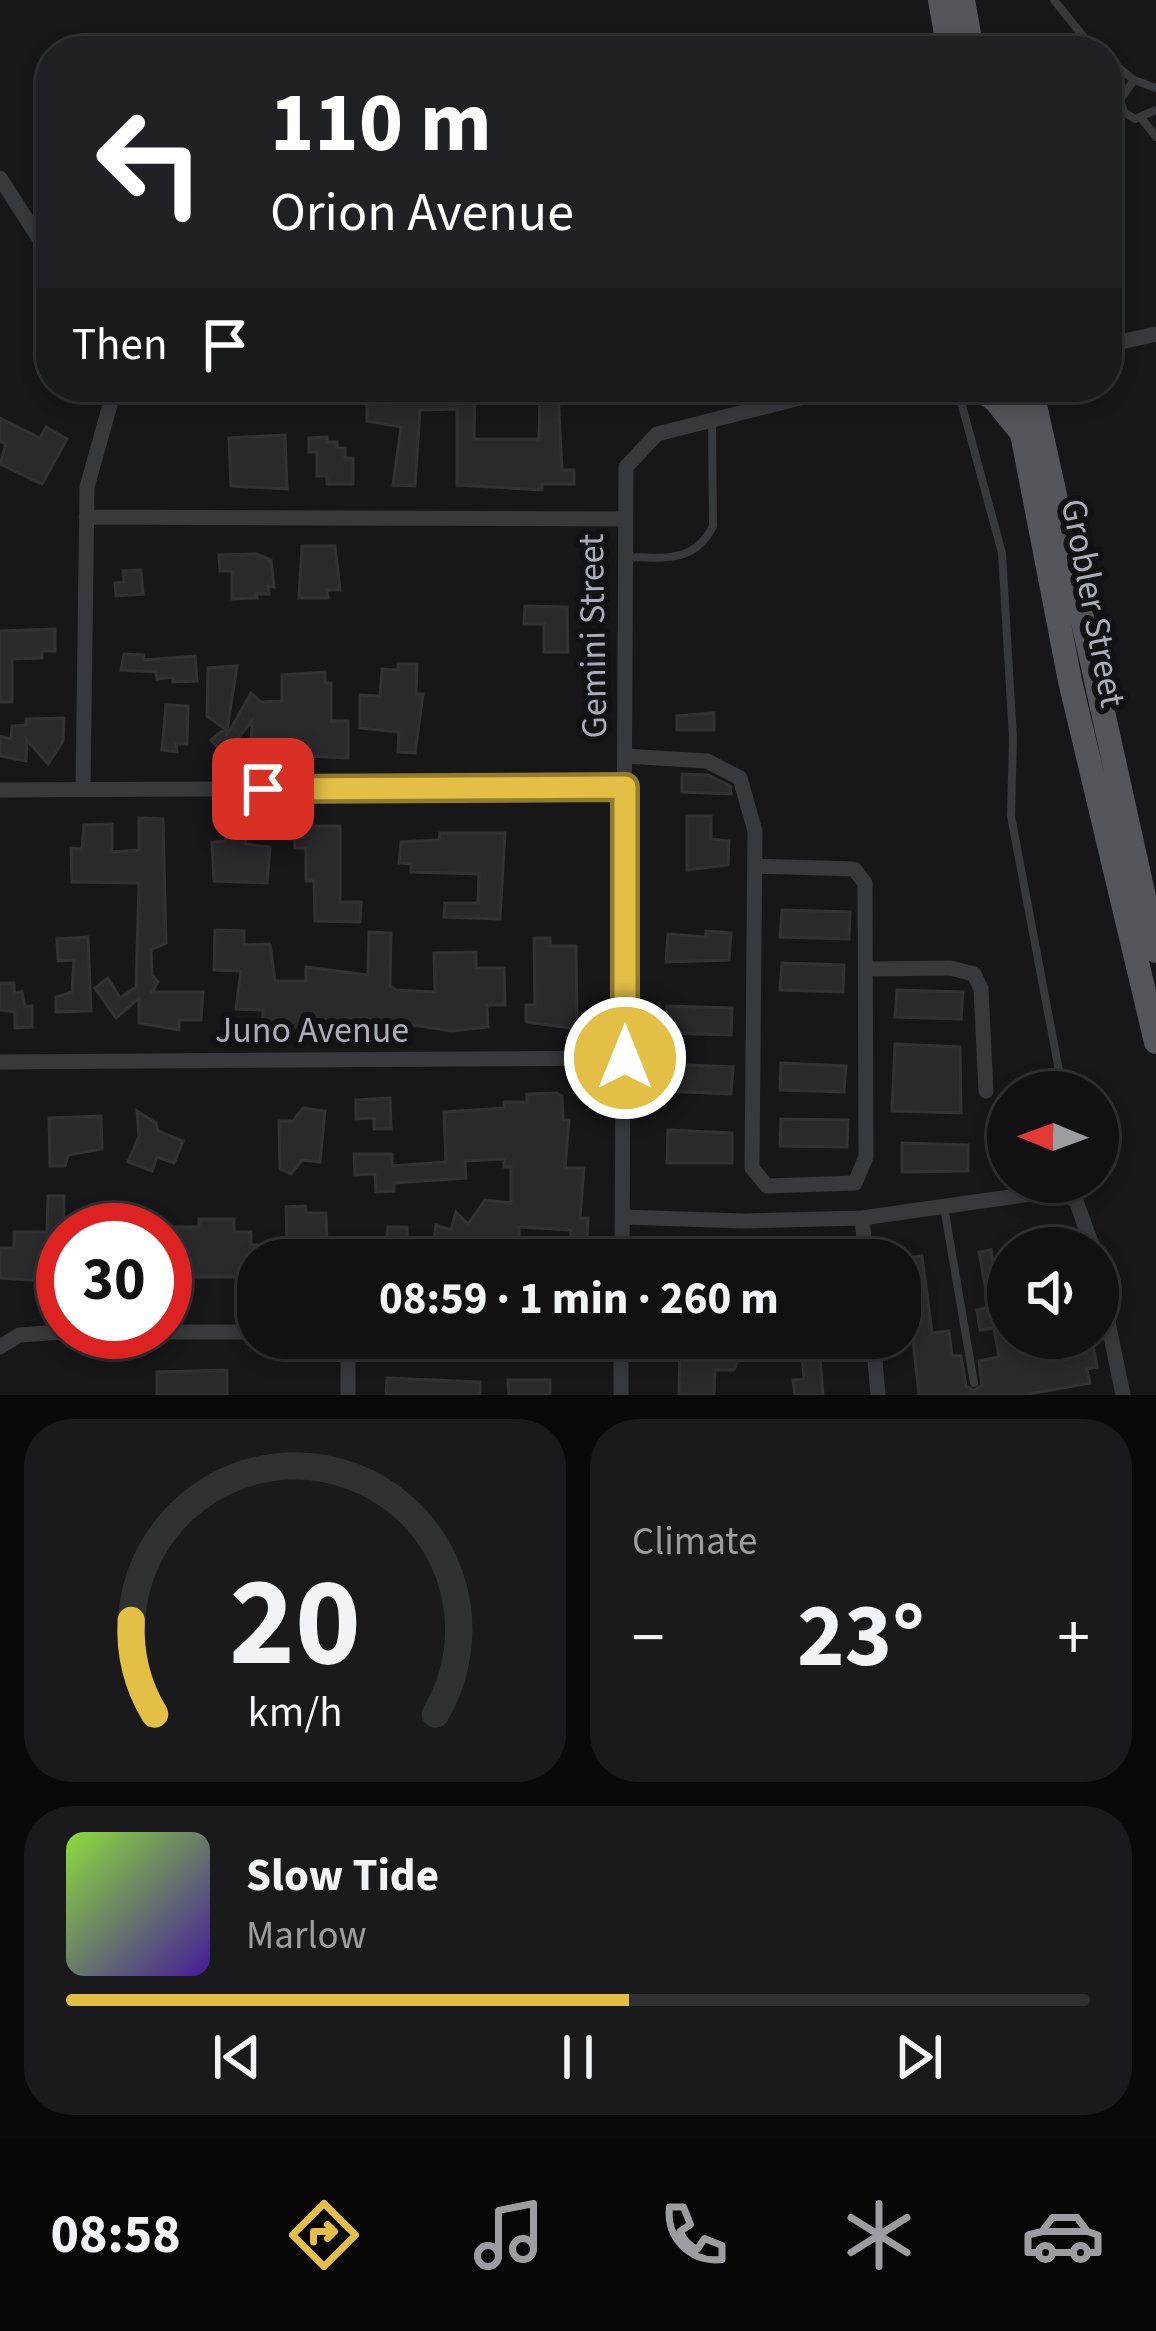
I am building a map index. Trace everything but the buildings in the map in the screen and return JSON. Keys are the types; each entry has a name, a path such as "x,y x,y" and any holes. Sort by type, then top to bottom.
{"main road":[{"path":"940,0 947,36"},
{"path":"963,0 969,36"},
{"path":"996,402 1030,430 1046,402"},
{"name":"Grobler Street","path":"1019,402 1030,430 1156,951"},
{"name":"Grobler Street","path":"1030,402 1030,430 1070,681 1152,1005 1156,1042"}],"street":[{"path":"0,178 36,234"},
{"path":"1122,342 1156,334"},
{"path":"82,789 87,487 111,402"},
{"name":"Gemini Street","path":"622,1239 622,519 626,467 644,442 784,402"},
{"path":"86,517 622,519"},
{"path":"625,757 707,761 734,771 752,813 755,866 751,1160 755,1175 766,1186 855,1183 862,1174 869,969 861,875 843,868 755,866"},
{"path":"0,790 625,787"},
{"path":"869,969 950,968 976,976 986,1091"},
{"name":"Juno Avenue","path":"0,1062 625,1058"},
{"path":"623,1217 744,1222 862,1218 987,1198"},
{"path":"862,1218 864,1239"},
{"path":"192,1332 237,1332"},
{"path":"0,1346 19,1335 36,1334"},
{"path":"348,1359 348,1395"},
{"path":"621,1359 621,1395"},
{"path":"875,1359 878,1395"},
{"path":"1116,1359 1123,1395"}],"lane":[{"path":"1054,0 1083,36"},
{"path":"1122,70 1156,88"},
{"path":"1122,92 1134,80"},
{"path":"1122,99 1124,112 1142,119 1156,137"},
{"path":"1142,119 1156,110"},
{"path":"961,402 1002,553 1013,738 1011,816 1059,1071"},
{"path":"622,557 683,556 706,539 713,526 712,420"},
{"path":"943,1204 974,1383"}],"route":[{"path":"263,789 625,787 625,1058"}]}
